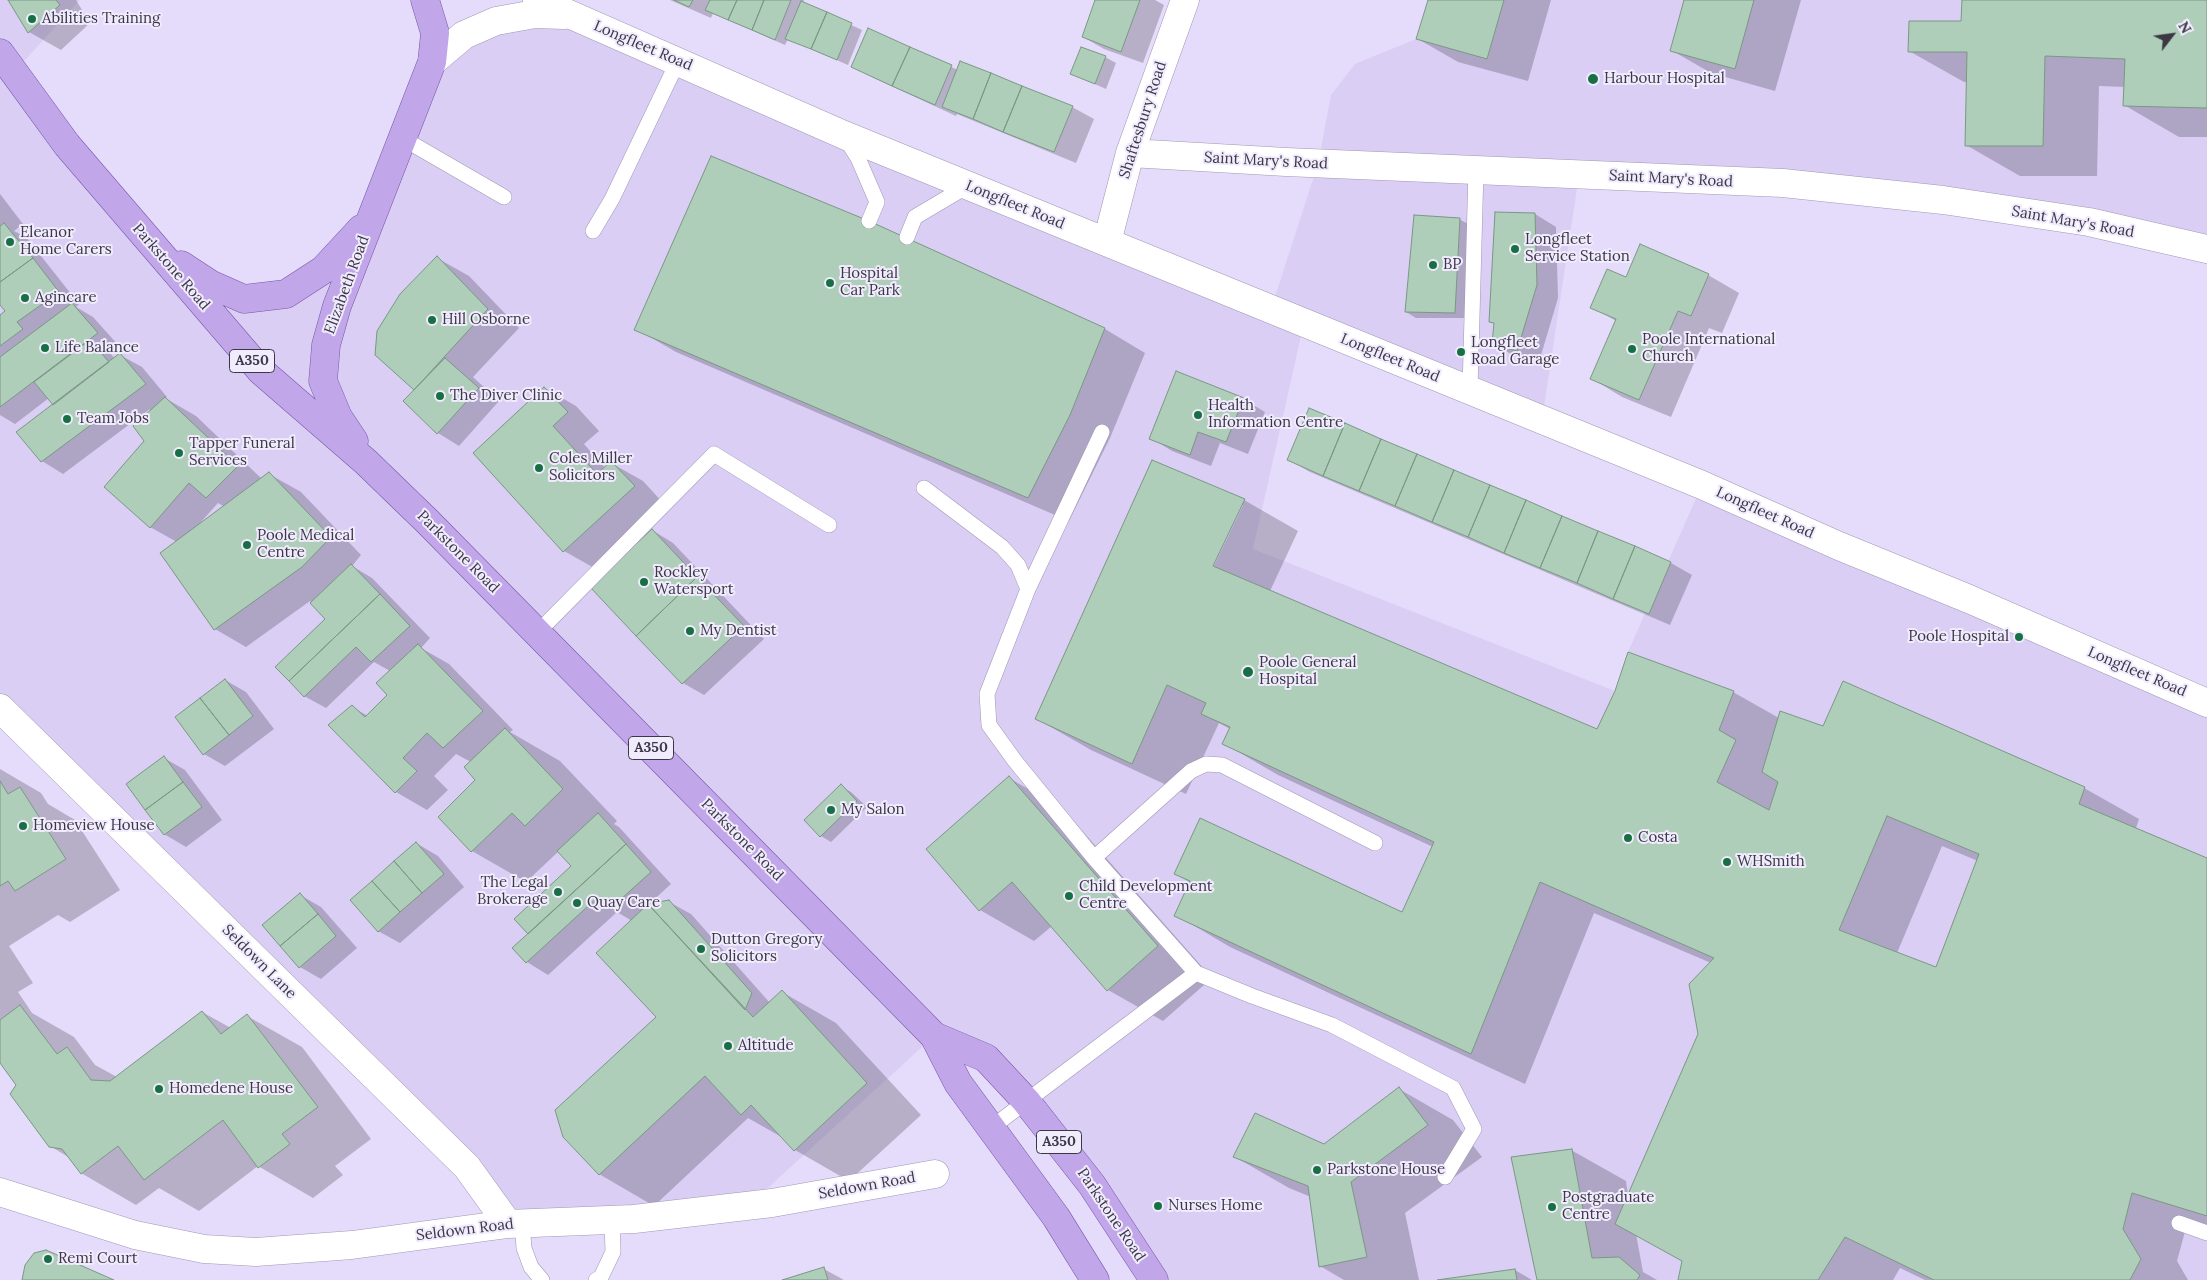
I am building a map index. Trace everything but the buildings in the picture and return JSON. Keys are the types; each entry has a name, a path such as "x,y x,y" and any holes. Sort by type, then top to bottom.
{"main road":[{"name":"A350","path":"425,0 435,33 432,62"},
{"name":"Parkstone Road","path":"0,53 67,145 261,371 366,462 934,1036 958,1083 1056,1217 1094,1280"},
{"name":"Elizabeth Road","path":"366,462 338,417 322,381 326,345 337,306 432,62"},
{"name":"Elizabeth Road","path":"153,246 210,284 244,299 286,294 323,270 371,218"},
{"name":"Parkstone Road","path":"934,1036 986,1058 1026,1101 1092,1185 1154,1280"}],"street":[{"name":"Longfleet Road","path":"537,0 844,135 1745,503 1839,546 1969,599 2207,703"},
{"name":"Shaftesbury Road","path":"1107,242 1130,153 1185,0"},
{"name":"Longfleet Road","path":"432,62 464,36 496,21 535,14 572,16"},
{"name":"Saint Mary's Road","path":"1130,153 1783,184 1943,200 2089,222 2207,249"},
{"name":"Seldown Lane","path":"0,708 467,1167 515,1224"},
{"name":"Seldown Road","path":"0,1192 135,1234 204,1250 256,1252 352,1245 515,1224 612,1220 772,1203 935,1174"}],"lane":[{"path":"593,231 612,199 678,61"},
{"path":"844,135 858,158 877,202 869,221"},
{"path":"402,138 504,197"},
{"path":"1470,390 1476,170"},
{"path":"906,237 915,217 969,186"},
{"path":"1102,432 1028,589 987,694 989,725 1015,761 1094,858 1196,973 1332,1025 1453,1088 1474,1129 1445,1177"},
{"path":"537,633 714,454 829,524"},
{"path":"924,488 1002,547 1018,565 1028,589"},
{"path":"1094,858 1191,771 1206,764 1222,765 1375,843"},
{"path":"991,1128 1196,973"},
{"path":"596,1280 601,1277 613,1252 612,1220"},
{"path":"2179,1223 2207,1233"},
{"path":"515,1224 531,1267 542,1280"}],"shaded area":[{"path":"0,0 80,0 14,72 67,145 210,284 286,294 371,218 432,62 535,14 1271,309 1318,164 1331,95 1355,64 1416,39 1428,0 2207,0 2207,249 2089,222 1579,175 1542,420 1304,323 1253,549 1615,691 1628,652 1702,485 2207,703 2207,1280 1154,1280 1026,1101 934,1036 748,1206 522,1223 0,708"}],"place":[{"name":"Abilities Training","path":"32,19"},
{"name":"Harbour Hospital","path":"1593,79"},
{"name":"Eleanor Home Carers","path":"10,242"},
{"name":"Longfleet Service Station","path":"1515,249"},
{"name":"BP","path":"1433,265"},
{"name":"Hospital Car Park","path":"830,283"},
{"name":"Agincare","path":"25,298"},
{"name":"Hill Osborne","path":"432,320"},
{"name":"Life Balance","path":"45,348"},
{"name":"Poole International Church","path":"1632,349"},
{"name":"Longfleet Road Garage","path":"1461,352"},
{"name":"The Diver Clinic","path":"440,396"},
{"name":"Health Information Centre","path":"1198,415"},
{"name":"Team Jobs","path":"67,419"},
{"name":"Tapper Funeral Services","path":"179,453"},
{"name":"Coles Miller Solicitors","path":"539,468"},
{"name":"Poole Medical Centre","path":"247,545"},
{"name":"Rockley Watersport","path":"644,582"},
{"name":"My Dentist","path":"690,631"},
{"name":"Poole Hospital","path":"2019,637"},
{"name":"Poole General Hospital","path":"1248,672"},
{"name":"My Salon","path":"831,810"},
{"name":"Homeview House","path":"23,826"},
{"name":"Costa","path":"1628,838"},
{"name":"WHSmith","path":"1727,862"},
{"name":"The Legal Brokerage","path":"558,892"},
{"name":"Child Development Centre","path":"1069,896"},
{"name":"Quay Care","path":"577,903"},
{"name":"Dutton Gregory Solicitors","path":"701,949"},
{"name":"Altitude","path":"728,1046"},
{"name":"Homedene House","path":"159,1089"},
{"name":"Parkstone House","path":"1317,1170"},
{"name":"Nurses Home","path":"1158,1206"},
{"name":"Postgraduate Centre","path":"1552,1207"},
{"name":"Remi Court","path":"48,1259"}]}
